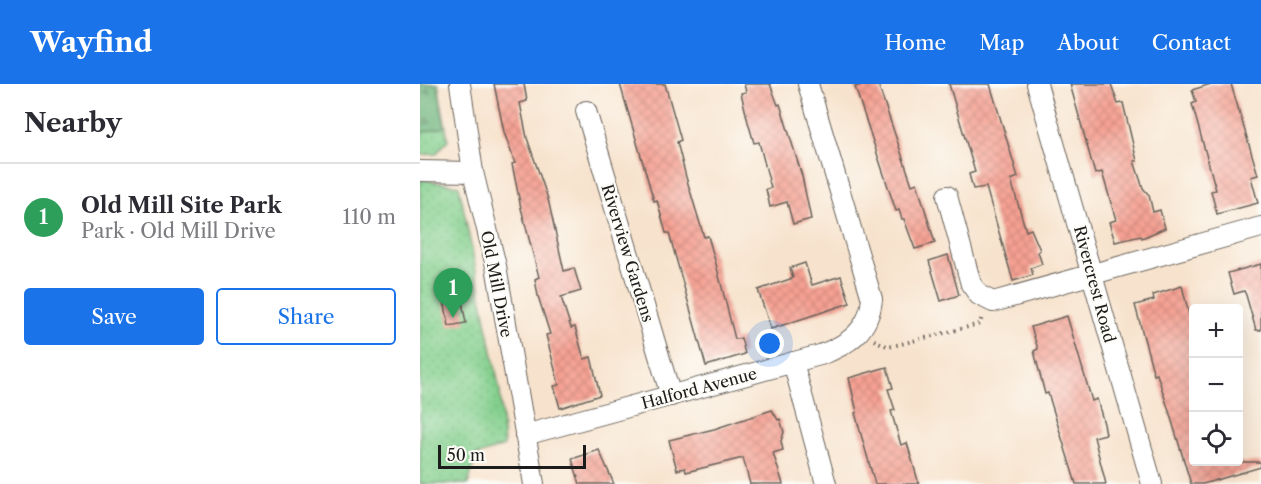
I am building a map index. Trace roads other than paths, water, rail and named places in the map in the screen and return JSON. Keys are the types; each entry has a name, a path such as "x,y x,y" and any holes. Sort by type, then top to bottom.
{"street":[{"name":"Old Mill Drive","path":"460,84 473,172 496,266 534,484"},
{"name":"Halford Avenue","path":"525,435 793,363 848,343 866,320 872,299 808,84"},
{"name":"Rivercrest Road","path":"1037,84 1152,484"},
{"name":"Riverview Gardens","path":"586,111 670,396"},
{"path":"420,171 473,172"},
{"path":"947,196 971,284 987,301 1004,300 1261,227"},
{"path":"793,363 826,484"}],"place":[{"name":"Old Mill Site Park","path":"453,318"}]}
